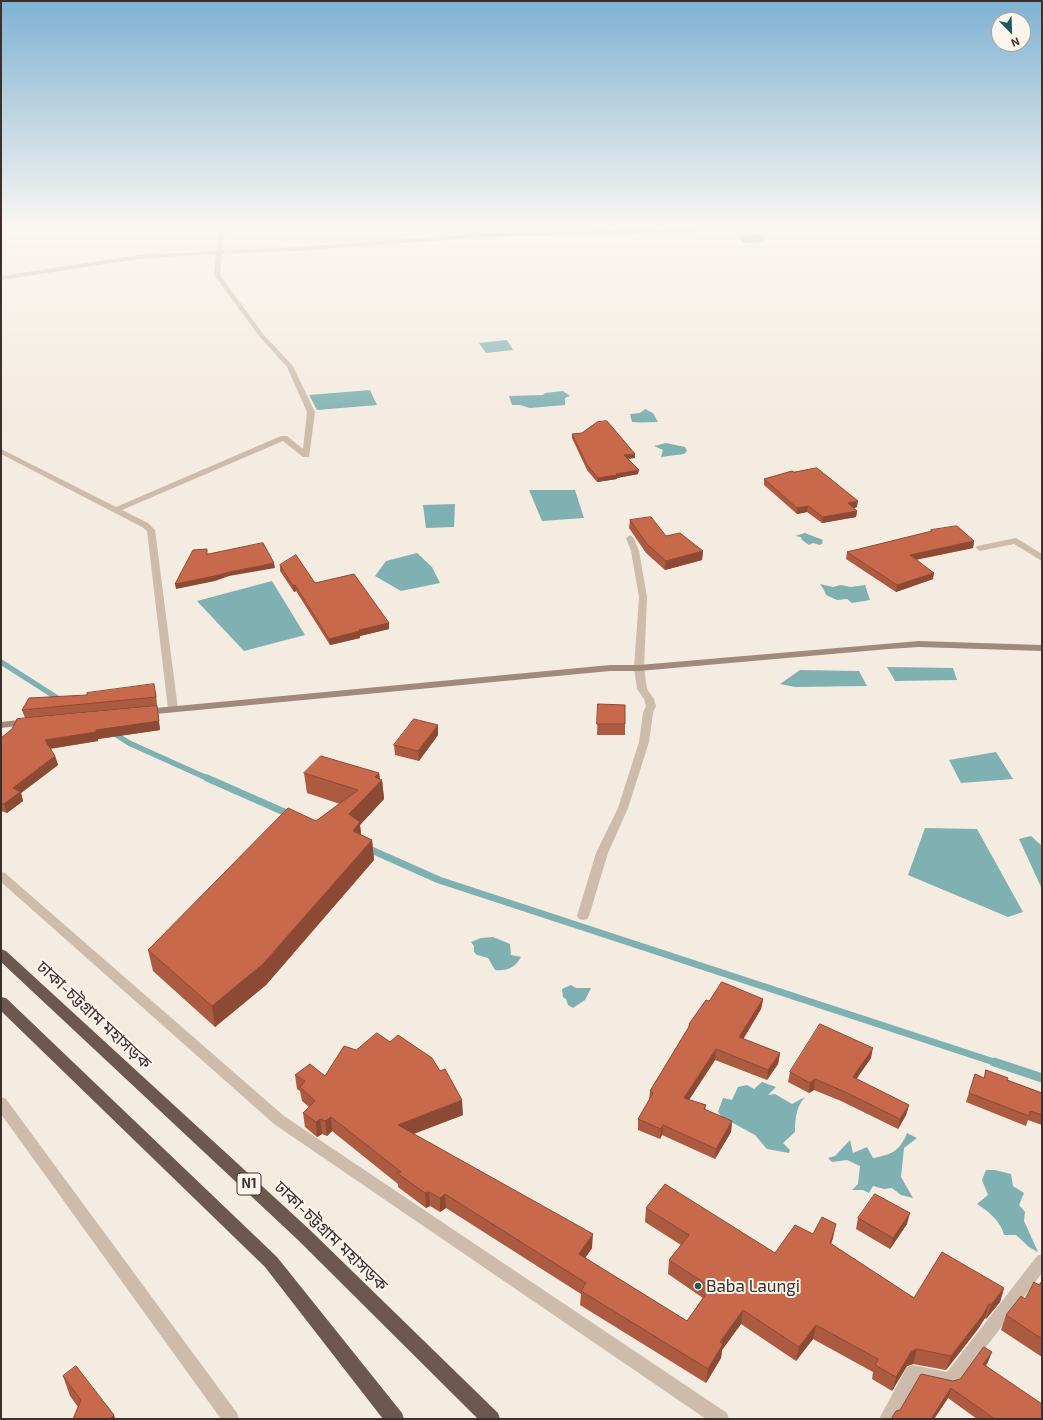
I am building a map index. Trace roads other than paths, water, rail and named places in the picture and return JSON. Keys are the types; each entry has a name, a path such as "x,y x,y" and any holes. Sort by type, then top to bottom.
{"highway":[{"name":"ঢাকা-চট্টগ্রাম মহাসড়ক","path":"1,954 304,1235 491,1419"},
{"path":"1,1002 271,1262 395,1419"}],"main road":[{"path":"135,713 602,669 639,668 889,646 919,644 1042,648"},
{"path":"2,725 36,722"}],"street":[{"path":"115,510 284,438 306,455 311,412 290,366 261,335 230,293"},
{"path":"1,451 145,525 151,530 173,709"},
{"path":"583,916 602,853 623,808 644,742 651,706 642,689 639,668 642,597 635,551 630,538"},
{"path":"980,548 1016,541 1042,558"},
{"path":"1,876 279,1120 721,1419"},
{"path":"1,1103 231,1419"},
{"path":"887,1419 913,1373 950,1381 1042,1261"}],"water":[{"path":"507,340 513,350 486,353 479,343"},
{"path":"370,390 377,405 317,410 309,395"},
{"path":"563,391 570,396 565,398 565,405 530,408 520,405 512,405 509,396 543,395 545,393"},
{"path":"645,409 653,413 658,422 632,422 630,414 640,413"},
{"path":"666,443 685,447 687,451 684,454 661,457 663,450 654,446"},
{"path":"529,490 575,490 584,518 542,521"},
{"path":"455,504 454,527 426,528 423,505"},
{"path":"805,533 823,540 823,543 820,545 813,543 809,545 802,540 801,537 795,536"},
{"path":"417,553 432,567 440,583 401,591 375,576 386,561"},
{"path":"272,581 305,635 244,651 197,601"},
{"path":"820,584 833,587 841,585 851,587 865,585 870,600 852,603 847,599 837,600 826,595"},
{"path":"887,667 953,668 957,680 895,681"},
{"path":"800,670 859,671 867,686 795,687 780,684"},
{"path":"996,752 1013,779 961,783 949,760"},
{"path":"925,828 977,829 1023,912 1008,917 908,875"},
{"path":"1031,836 1042,846 1042,889 1019,839"},
{"path":"493,937 510,944 511,955 521,957 516,964 507,969 495,970 488,958 477,955 474,952 474,946 471,942 481,938"},
{"path":"571,985 576,988 591,988 585,1000 573,1008 568,1005 566,999 563,997 562,989"},
{"path":"762,1082 776,1087 768,1095 775,1094 792,1104 805,1097 797,1113 795,1132 783,1143 790,1150 789,1153 767,1149 755,1135 722,1117 718,1112 723,1098 732,1100 738,1087 747,1085 754,1089"},
{"path":"907,1133 917,1138 904,1148 901,1177 913,1198 901,1195 892,1188 884,1189 873,1186 869,1193 863,1190 852,1190 858,1184 860,1166 847,1160 832,1162 828,1158 835,1156 850,1140 853,1153 867,1147 873,1158 890,1154 898,1148"},
{"path":"986,1170 995,1170 1011,1174 1013,1186 1024,1193 1019,1205 1025,1212 1024,1221 1038,1252 1029,1247 1016,1235 1004,1235 997,1221 990,1213 977,1204 988,1195 982,1180"}],"waterway":[{"path":"1,662 62,701"},
{"path":"112,732 129,743 209,779"},
{"path":"207,778 291,815"},
{"path":"367,848 439,880 997,1063"},
{"path":"997,1063 1042,1078"}],"place":[{"name":"Baba Laungi","path":"698,1286"}]}
